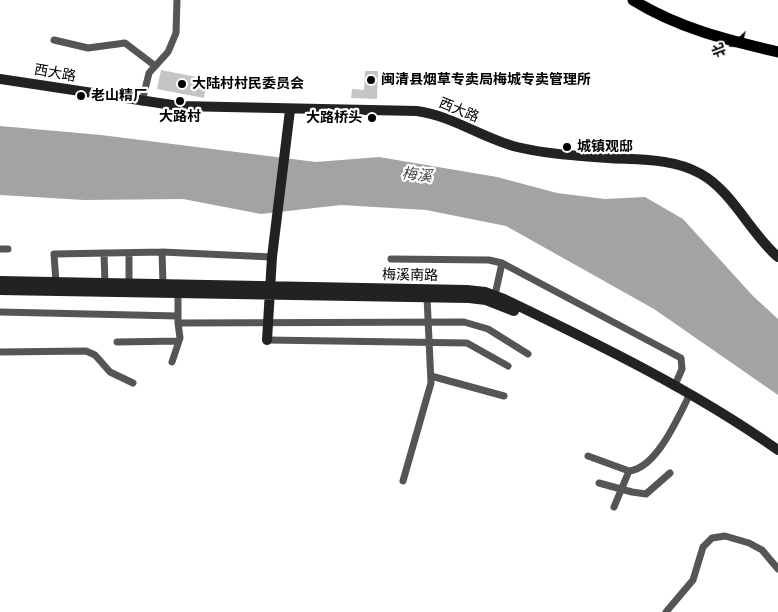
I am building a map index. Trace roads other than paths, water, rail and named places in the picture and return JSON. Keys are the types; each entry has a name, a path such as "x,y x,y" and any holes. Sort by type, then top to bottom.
{"main road":[{"path":"633,0 664,17 707,34 778,52"},
{"name":"西大路","path":"0,79 142,102 203,107 426,112 450,119 498,141 526,149 582,156 666,162 700,173 714,183 778,258"},
{"path":"268,340 272,257 290,110"},
{"name":"梅溪南路","path":"0,281 164,285 178,288"},
{"name":"梅溪南路","path":"0,290 178,288 467,290 495,295 675,385 778,456"},
{"name":"梅溪南路","path":"270,289 480,299 505,307 689,396 778,450"}],"street":[{"path":"142,102 146,81 154,65 168,52 174,39 177,0"},
{"path":"54,40 88,48 125,44 154,65"},
{"path":"0,249 8,249"},
{"path":"56,283 54,254 162,252 272,257"},
{"path":"162,252 164,285"},
{"path":"104,253 105,284"},
{"path":"129,253 129,284"},
{"path":"391,259 489,260 502,263 681,358 682,369 675,385"},
{"path":"495,295 502,263"},
{"path":"172,362 174,351 179,341 178,288"},
{"path":"403,481 428,398 430,376 427,297"},
{"path":"0,312 268,321 428,320 464,322 479,325 500,335 528,354"},
{"path":"268,340 468,343 508,366"},
{"path":"117,342 179,341"},
{"path":"0,352 86,351 95,355 110,372 133,383"},
{"path":"430,376 504,396"},
{"path":"588,456 628,471 642,466 660,448 689,396"},
{"path":"614,507 628,471"},
{"path":"599,483 646,494 670,473"},
{"path":"666,612 693,580 703,546 712,538 725,536 749,543 762,550 778,568"}],"water":[{"name":"梅溪","path":"0,126 101,135 316,162 379,157 497,177 557,193 605,199 645,197 683,219 753,296 778,319 778,395 654,309 506,226 426,210 341,205 261,214 183,199 84,200 0,195"}],"place":[{"name":"闽清县烟草专卖局梅城专卖管理所","path":"371,80"},
{"name":"大陆村村民委员会","path":"182,84"},
{"name":"老山精厂","path":"81,96"},
{"name":"大路村","path":"180,101"},
{"name":"大路桥头","path":"372,118"},
{"name":"城镇观邸","path":"567,147"}]}
